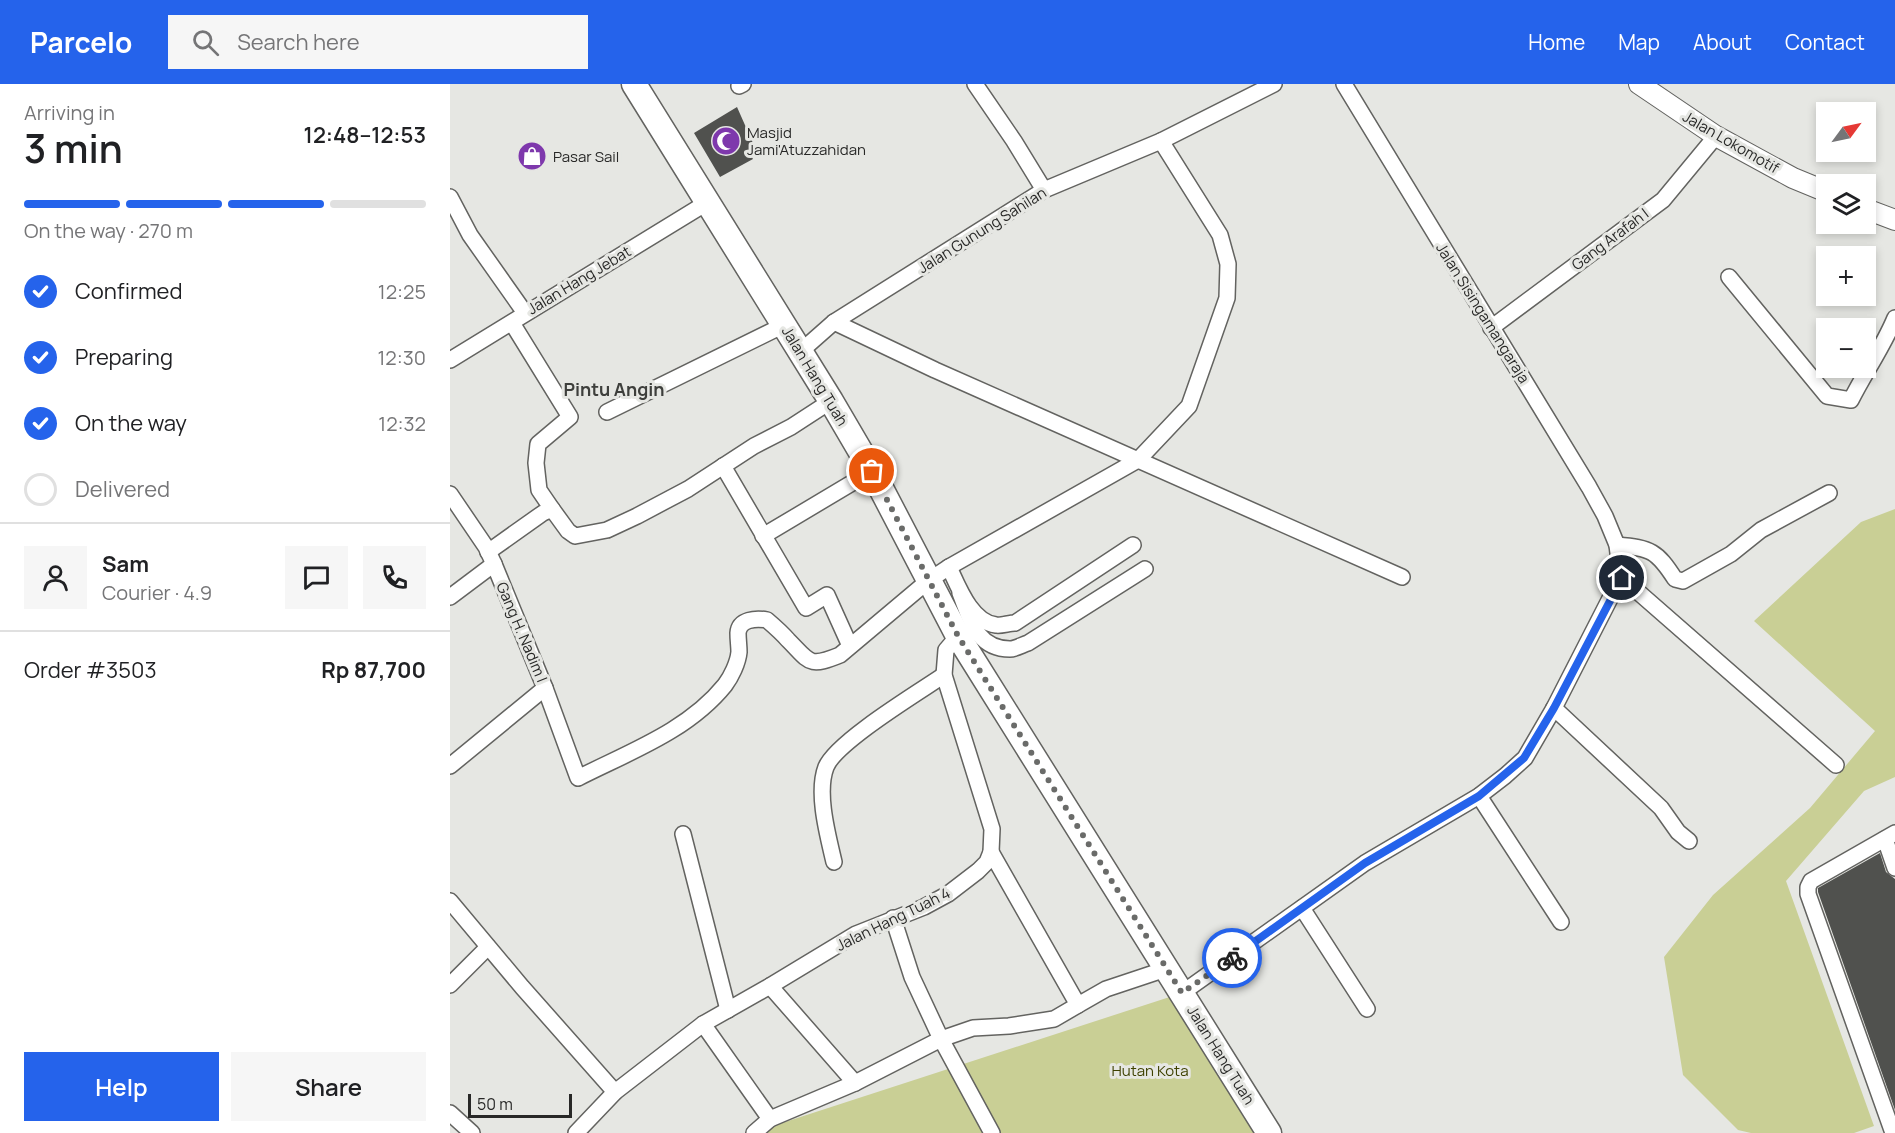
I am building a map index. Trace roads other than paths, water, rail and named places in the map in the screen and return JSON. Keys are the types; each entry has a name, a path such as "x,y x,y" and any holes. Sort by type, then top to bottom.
{"main road":[{"name":"Jalan Hang Tuah","path":"634,84 831,401 872,471 958,636 1269,1133"}],"street":[{"path":"975,84 1044,190"},
{"name":"Jalan Gunung Sahilan","path":"800,351 834,322 1044,190 1161,141 1274,84"},
{"name":"Jalan Sisingamangaraja","path":"1344,84 1605,516 1617,544 1622,578"},
{"name":"Jalan Lokomotif","path":"1639,84 1716,136 1793,178 1816,187"},
{"name":"Gang Arafah I","path":"1491,328 1663,200 1716,136"},
{"path":"723,466 806,608 827,594 850,646 928,581 949,567 1138,460 1189,406 1227,298 1228,264 1220,235 1161,141"},
{"path":"450,198 470,235 525,313"},
{"name":"Jalan Hang Jebat","path":"450,360 708,202"},
{"path":"1876,213 1895,220"},
{"path":"1729,277 1827,396 1851,400 1887,339 1895,318"},
{"path":"834,322 935,370 1402,578"},
{"path":"512,323 570,417 538,444 536,462 539,490 568,531 575,536 607,530 688,489 754,446 831,401"},
{"path":"607,411 784,325"},
{"path":"763,536 872,471"},
{"path":"1617,544 1637,546 1653,553 1663,560 1675,579 1683,581 1731,554 1761,530 1829,493"},
{"name":"Gang H. Nadim I","path":"450,494 491,558 545,688 578,778 678,728 695,715 726,684 733,672 739,654 738,631 743,623 752,619 767,620 805,659 813,662 823,662 840,655 850,646"},
{"path":"450,597 536,518 552,509"},
{"path":"960,592 975,615 994,625 1015,623 1133,544"},
{"path":"949,567 979,637 992,645 1011,649 1028,643 1145,569"},
{"path":"1182,993 1365,863 1479,796 1524,758 1554,708 1622,578 1836,765"},
{"path":"958,636 946,650 944,675 992,830 991,852 1078,1005"},
{"path":"834,862 824,818 823,798 823,778 831,757 864,729 944,675"},
{"path":"450,766 545,688"},
{"path":"1554,708 1661,808 1678,832 1689,841"},
{"path":"1479,796 1561,922"},
{"path":"683,834 728,1010"},
{"path":"1893,1133 1808,894 1808,887 1811,881 1890,836 1895,868"},
{"name":"Jalan Hang Tuah 4","path":"576,1133 615,1092 703,1024 856,934 924,907 948,894 978,871 991,852"},
{"path":"450,901 615,1092"},
{"path":"1302,908 1367,1009"},
{"path":"893,918 912,977 941,1038 992,1133"},
{"path":"450,985 488,947"},
{"path":"754,1133 770,1119 855,1083 941,1038 974,1028 1009,1026 1054,1019 1106,989 1166,969"},
{"path":"770,986 855,1083"},
{"path":"703,1024 770,1119"},
{"path":"450,1113 472,1133"}],"place":[{"name":"Masjid Jami'Atuzzahidan","path":"726,141"},
{"name":"Pasar Sail","path":"532,156"}],"district":[{"name":"Pintu Angin","path":"614,389"}],"park label":[{"name":"Hutan Kota","path":"1150,1070"}]}
